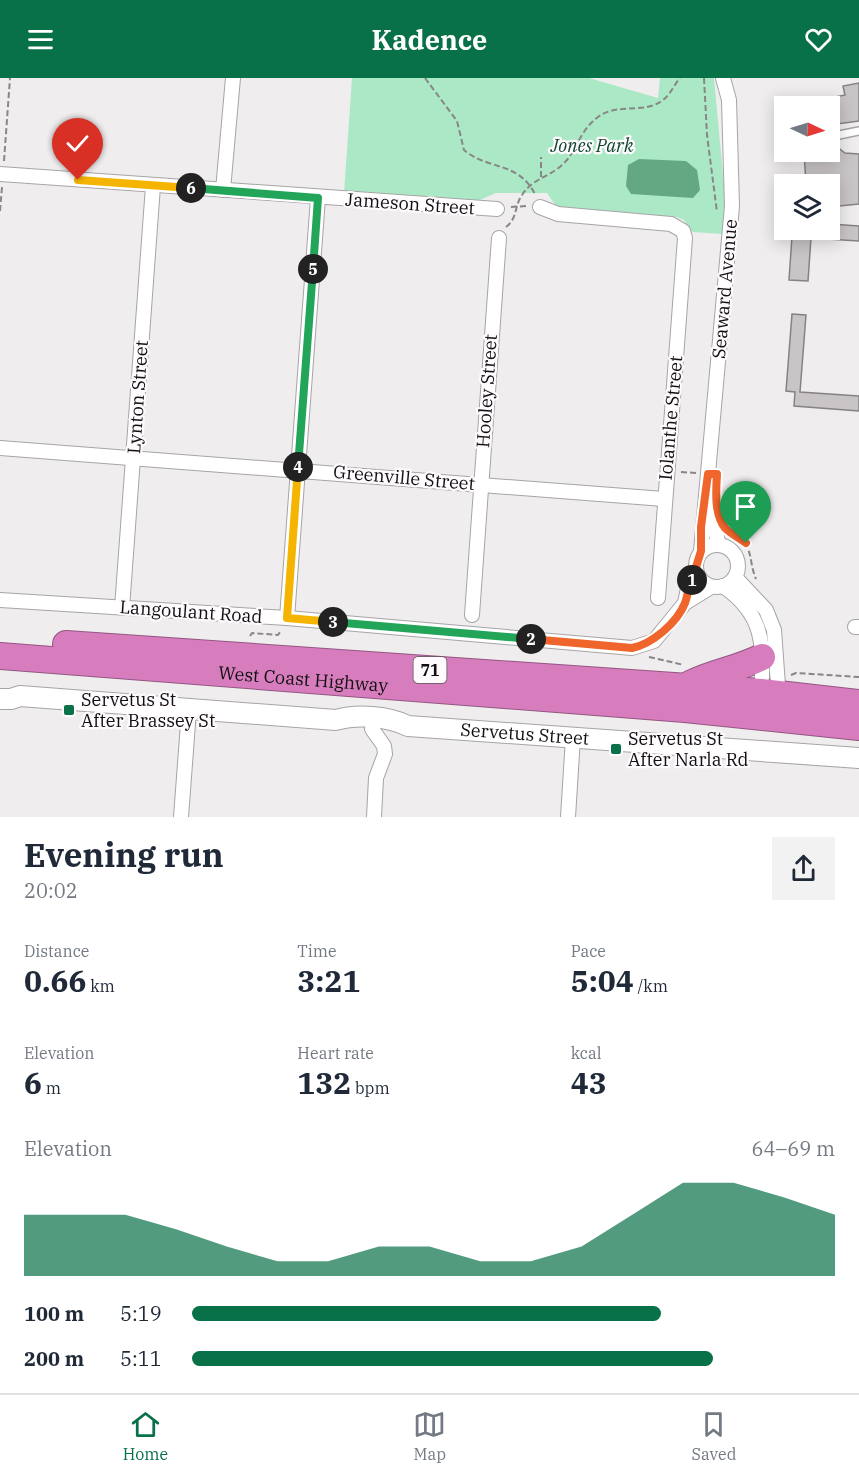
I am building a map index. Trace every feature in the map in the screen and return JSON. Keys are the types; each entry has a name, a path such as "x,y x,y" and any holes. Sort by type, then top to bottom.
{"highway":[{"name":"West Coast Highway","path":"0,638 684,687 769,704 859,727"},
{"name":"West Coast Highway","path":"0,656 769,704 859,703"},
{"path":"684,687 710,674 733,670 762,657"}],"street":[{"path":"223,190 233,78"},
{"name":"Seaward Avenue","path":"701,551 701,527 706,500 732,206 729,100 723,78"},
{"name":"Jameson Street","path":"1,174 497,209"},
{"name":"Lynton Street","path":"122,608 153,186"},
{"path":"285,623 318,198"},
{"name":"Iolanthe Street","path":"540,207 558,214 671,224 683,231 685,238 658,598"},
{"name":"Hooley Street","path":"472,615 500,234"},
{"name":"Greenville Street","path":"0,448 664,499"},
{"name":"Seaward Avenue","path":"706,500 719,544"},
{"path":"717,587 735,577 738,563 736,556 726,546 719,544 709,545 701,551 696,561 696,572 705,584 736,595 759,628 769,704"},
{"name":"Langoulant Road","path":"685,603 688,588 696,572"},
{"path":"735,577 766,610 774,630 769,704"},
{"name":"Langoulant Road","path":"0,600 632,648 654,641 685,603 717,587"},
{"name":"Servetus Street","path":"0,690 12,691 20,696"},
{"name":"Servetus Street","path":"0,699 20,696 336,720 349,717 398,721 408,726 858,759"},
{"path":"181,817 189,710"},
{"name":"Servetus Street","path":"336,720 349,727 372,729 398,730 408,726"},
{"path":"372,729 384,747 376,788 374,817"},
{"path":"568,817 573,738"}],"lane":[{"path":"840,135 859,131"}],"path":[{"path":"0,212 1,174 10,78"},
{"path":"424,78 457,122 464,150 483,161 498,164 513,171 530,185 540,207 517,206 497,209"},
{"path":"500,234 513,221 520,197 530,185 563,165 583,131 598,117 610,110 654,106 668,96 680,78"},
{"path":"704,78 707,135 717,216"},
{"path":"541,157 541,177"},
{"path":"675,472 708,474"},
{"path":"724,526 746,543 750,550 757,581"},
{"path":"247,641 252,633 278,634 285,623"},
{"path":"793,669 796,673 859,677"}],"green space":[{"name":"Jones Park","path":"352,78 589,78 658,98 660,78 714,78 725,196 723,234 692,232 684,220 677,217 558,209 547,193 496,193 475,202 344,193"}],"shaded area":[{"path":"639,159 686,161 697,170 700,190 693,198 631,194 626,186 628,165"}],"building":[{"path":"859,83 859,121 840,124 840,96 845,95 843,86"},
{"path":"840,149 845,153 859,154 859,204 840,206 840,174 805,174 805,162 840,162"},
{"path":"840,225 859,226 859,241 840,240"},
{"path":"792,240 811,240 808,281 789,280"},
{"path":"792,314 806,315 800,392 859,396 859,411 794,406 795,392 786,391"}],"place":[{"name":"Servetus St After Brassey St","path":"69,710"},
{"name":"Servetus St After Narla Rd","path":"616,749"}],"route":[{"path":"78,180 318,198 287,618 632,648 654,641 685,603 688,588 696,572 696,561 701,551 701,527 708,474 717,474 716,492 721,522 746,543"}]}
